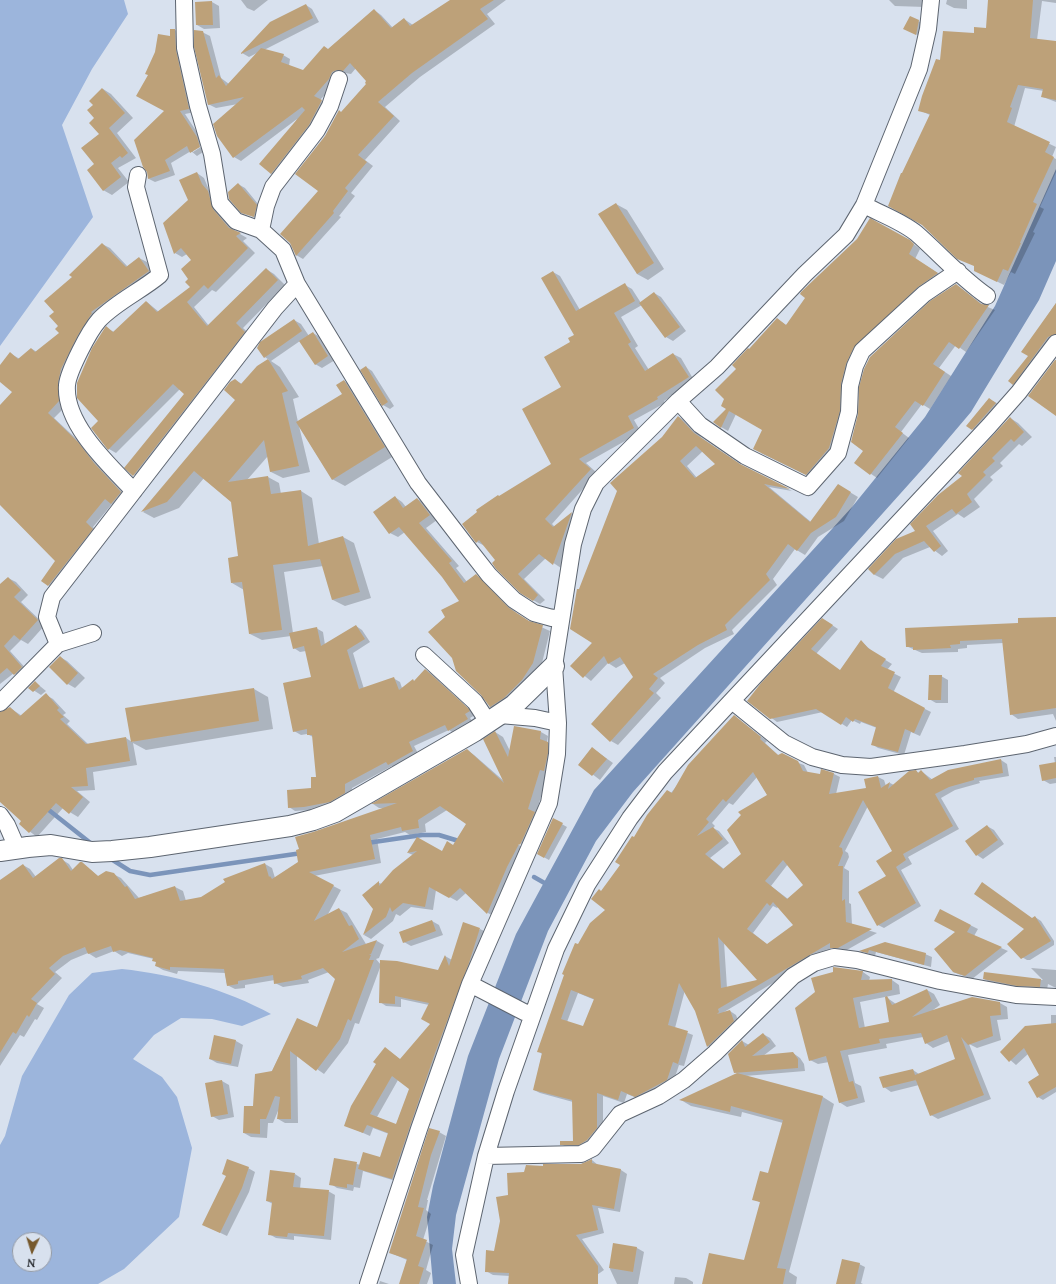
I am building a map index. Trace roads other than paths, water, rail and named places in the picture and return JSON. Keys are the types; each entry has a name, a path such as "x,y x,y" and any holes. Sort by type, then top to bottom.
{"main road":[{"path":"9,850 51,845 92,852 112,851 261,831 313,820 353,802 475,732 514,705 554,666"}],"street":[{"path":"184,0 186,48 198,106 212,154 220,203 236,221 261,230 283,250 297,284 418,483 471,552 514,600 534,613 552,618 561,617"},
{"path":"368,1284 419,1129 549,803 556,766 558,724 554,666 573,544 583,509 596,483 678,401 717,367 805,274 846,236 864,205 919,69 928,29 931,0"},
{"path":"261,230 266,206 273,187 317,130 330,106 339,79"},
{"path":"134,490 107,462 80,428 70,407 67,385 76,358 88,336 100,320 160,275 136,187 138,175"},
{"path":"864,205 914,232 968,283 987,296"},
{"path":"678,401 700,425 745,456 808,487 838,453 849,412 850,386 855,366 862,352 924,294 958,272"},
{"path":"58,644 47,617 52,597 275,308 297,284"},
{"path":"469,1284 464,1255 486,1156 528,1013 556,949 596,871 630,818 665,772 989,426 1019,392 1056,343"},
{"path":"0,703 58,644 93,633"},
{"path":"424,655 494,718 535,718 558,724"},
{"path":"732,701 784,742 812,757 842,765 870,767 957,756 1027,744 1056,736"},
{"path":"0,815 7,825 9,850"},
{"path":"486,1156 581,1154 593,1148 620,1114 660,1096 684,1080 715,1053 793,976 814,963 834,957 857,960 940,981 1016,994 1056,997"},
{"path":"475,986 528,1013"}],"waterway":[{"path":"45,807 93,845"},
{"path":"367,843 422,835 439,835 462,842"},
{"path":"108,857 130,871 150,875 302,853"},
{"path":"534,877 548,885"}]}
